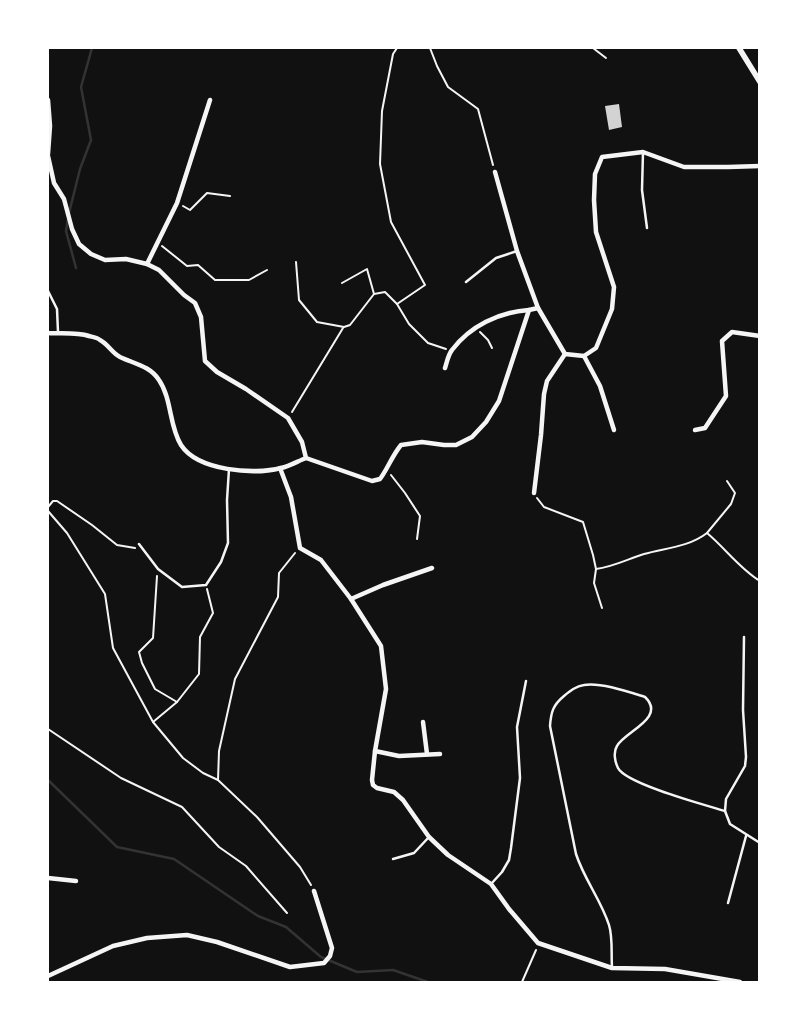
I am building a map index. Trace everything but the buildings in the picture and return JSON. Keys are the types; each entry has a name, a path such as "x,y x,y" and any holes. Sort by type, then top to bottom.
{"street":[{"path":"739,48 760,82"},
{"path":"48,100 50,126 48,155 54,183 64,199 78,244 91,254 105,260 126,259 147,264 159,270 184,295 195,303 201,317 205,361 217,372 260,398 288,418 302,442 306,458"},
{"path":"147,264 177,203 210,100"},
{"path":"565,354 584,356 596,348 612,309 614,287 596,232 595,174 602,157 643,152 684,167 728,168 760,166"},
{"path":"495,172 517,251 538,308 565,354"},
{"path":"445,368 450,351 475,327 511,312 538,308"},
{"path":"48,333 86,335 100,340 120,357 147,368 159,380 181,444 192,457 229,469 247,471 280,468 306,458 372,481 380,479 391,457 401,445 422,442 444,445 456,444 472,437 486,422 499,401 529,310"},
{"path":"695,430 705,428 726,396 722,340 732,332 760,336"},
{"path":"534,493 544,394 547,381 565,354"},
{"path":"584,356 600,386 614,430"},
{"path":"280,468 291,497 300,548 321,560 351,599 381,646 386,689 375,752 373,785 377,788 394,792 403,800 429,837 448,855 491,884 538,943 612,968 665,969 740,982"},
{"path":"351,599 383,585 432,568"},
{"path":"423,722 427,754"},
{"path":"375,752 399,756 440,754"},
{"path":"48,878 76,881"},
{"path":"48,976 113,946 147,938 187,935 217,942 290,966 324,963 330,956 332,948 314,891"}],"lane":[{"path":"643,152 642,190 647,228"},
{"path":"466,282 496,258 517,251"},
{"path":"48,291 57,309 58,334"},
{"path":"139,544 158,569 182,587 206,585 220,562 228,543 227,500 229,469"},
{"path":"744,638 743,710 746,757 744,766 726,799 725,811 730,824 760,844"},
{"path":"491,884 502,872 509,860 512,848 520,778 517,728 526,681"},
{"path":"612,968 609,925 576,854 550,726 550,712 556,702 572,689 594,684 645,696 650,706 649,716 645,722 616,746 615,759 618,769 628,778 642,784 725,811"},
{"path":"728,903 746,836"},
{"path":"393,859 414,853 429,837"}],"path":[{"path":"397,48 393,54 382,111 380,164 391,222 425,285 397,304"},
{"path":"430,48 448,87 478,109 495,172"},
{"path":"593,48 606,58"},
{"path":"177,203 190,210 208,192 230,196"},
{"path":"158,243 187,266 198,265 215,280 249,280 268,270"},
{"path":"296,262 299,300 317,322 344,327 350,325 374,294 385,292 397,304 409,324 428,343 450,351"},
{"path":"342,283 367,269 374,294"},
{"path":"288,418 344,327"},
{"path":"475,327 488,340 492,348"},
{"path":"386,470 405,493 420,516 417,539"},
{"path":"596,569 607,568 645,554 697,541 707,533 730,504 735,493 727,481"},
{"path":"534,493 544,507 583,522 596,569 594,583 602,608"},
{"path":"144,551 117,545 92,524 57,501 53,501 48,509 66,533 105,594 113,648 153,722 183,758 202,773 218,780 257,816 300,866 314,891"},
{"path":"707,533 752,576 760,581"},
{"path":"218,780 219,751 235,679 278,597 278,573 300,548"},
{"path":"158,569 152,638 139,652 142,663 155,689 177,702"},
{"path":"153,722 177,702 199,674 200,637 213,613 206,585"},
{"path":"48,729 121,778 182,807 219,846 246,866 287,913"},
{"path":"522,982 533,960 538,943"}],"waterway":[{"path":"69,213 80,169 91,140 81,87 92,48"},
{"path":"68,219 66,231 76,268"},
{"path":"48,780 117,847 174,859 258,916 286,927 321,957 357,972 393,970 428,982"}]}
